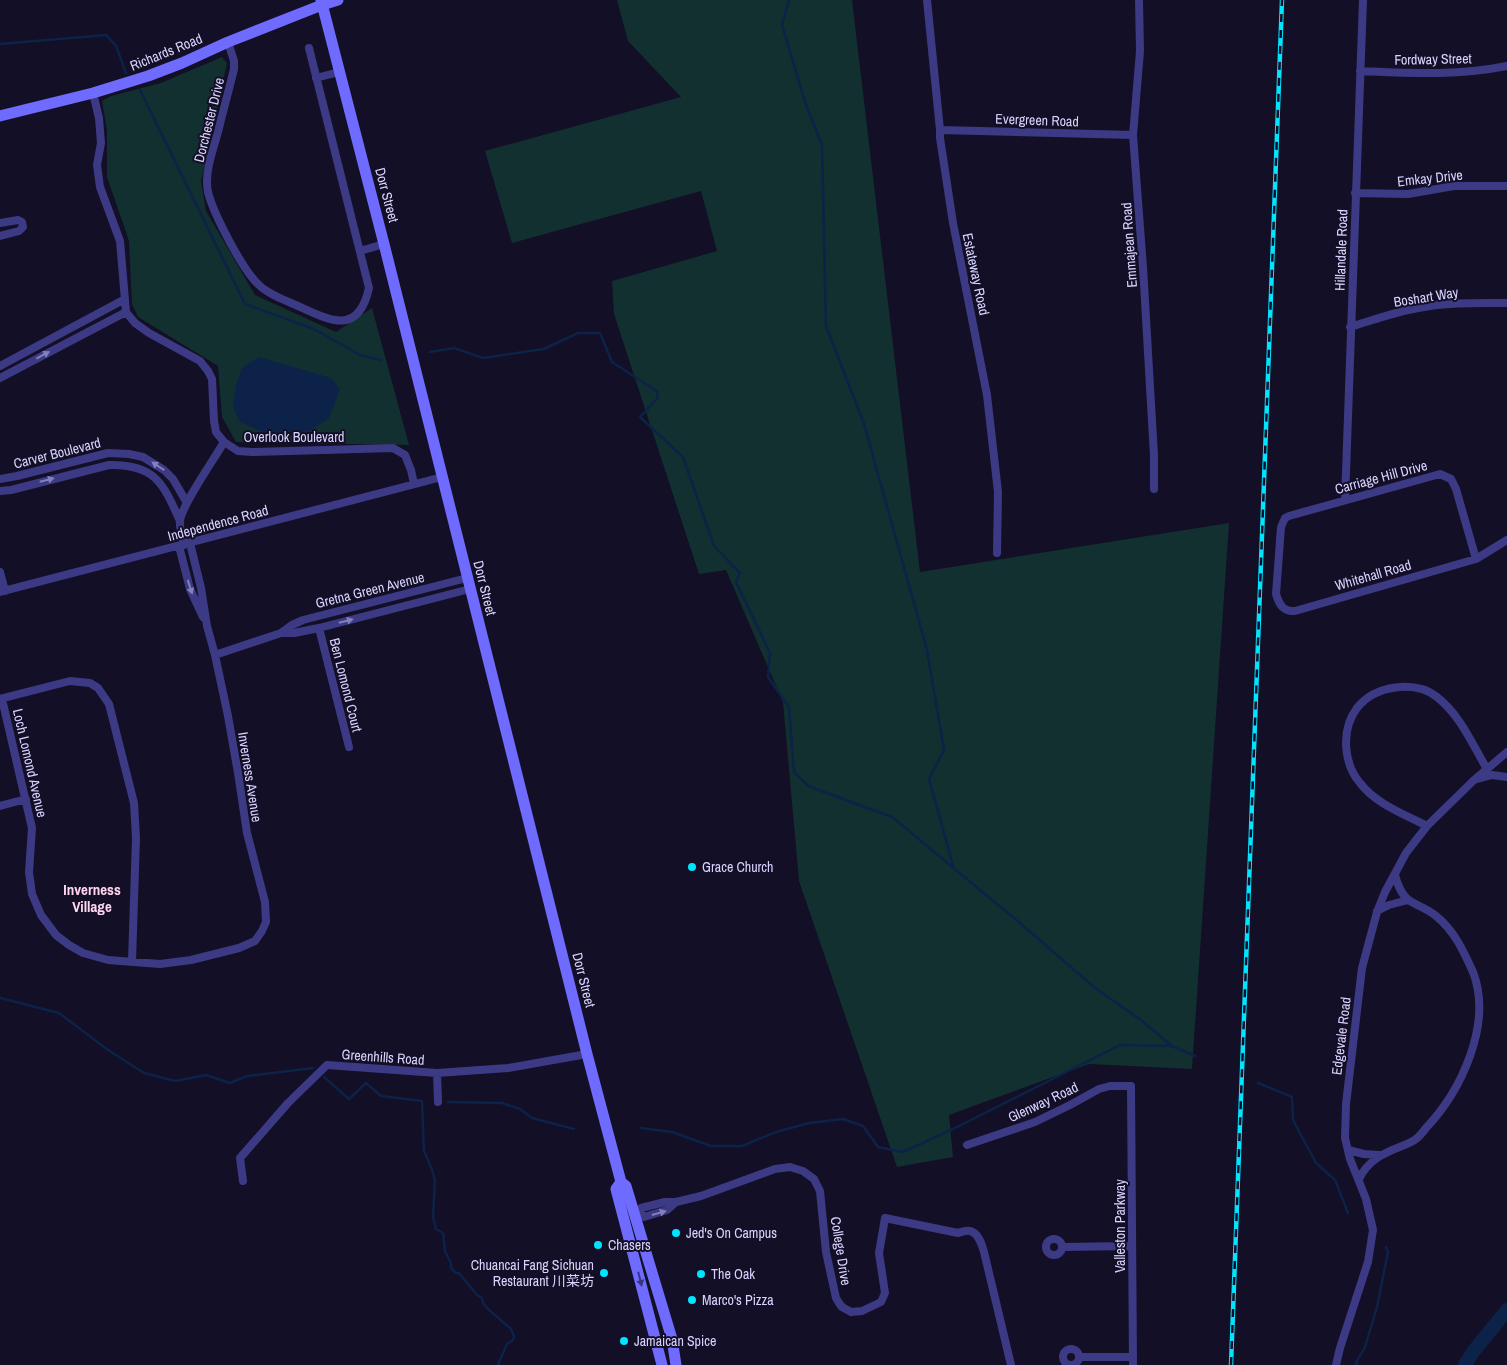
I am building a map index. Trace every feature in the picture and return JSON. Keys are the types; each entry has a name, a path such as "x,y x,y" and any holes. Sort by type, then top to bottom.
{"main road":[{"name":"Richards Road","path":"0,116 93,93 148,76 322,2 338,0"},
{"name":"Dorr Street","path":"322,2 587,1054 621,1182 626,1186 637,1214 672,1339 676,1365"},
{"name":"Dorr Street","path":"621,1182 616,1189 662,1365"}],"street":[{"name":"Estateway Road","path":"927,0 940,138 953,224 982,365 989,410 998,492 997,553"},
{"name":"Emmajean Road","path":"1139,0 1140,51 1133,135 1145,287 1154,454 1154,489"},
{"name":"Hillandale Road","path":"1345,500 1362,0"},
{"name":"Dorchester Drive","path":"228,42 234,61 234,69 209,164 208,190 214,210 246,271 260,287 318,315 332,320 343,321 353,317 361,310 369,288 309,48"},
{"name":"Fordway Street","path":"1360,71 1447,73 1478,71 1507,66"},
{"path":"316,78 339,72"},
{"path":"0,378 126,312 120,241 100,187 97,166 101,143 93,93"},
{"name":"Evergreen Road","path":"940,130 1133,135"},
{"name":"Emkay Drive","path":"1355,193 1408,194 1454,186 1507,186"},
{"path":"0,223 18,220 22,222 23,227 19,231 0,236"},
{"path":"360,251 384,244"},
{"path":"0,366 125,299"},
{"name":"Boshart Way","path":"1350,327 1401,311 1423,307 1460,303 1507,303"},
{"name":"Overlook Boulevard","path":"126,312 135,323 148,333 200,361 212,380 216,432 224,442 238,451 392,448 405,455 414,484"},
{"path":"180,521 187,504 224,442"},
{"name":"Carver Boulevard","path":"0,479 108,453 129,454 142,457 164,470 173,479 187,504"},
{"name":"Carver Boulevard","path":"0,491 11,490 109,465 125,465 142,469 157,478 168,494 180,521"},
{"name":"Carriage Hill Drive","path":"1278,567 1281,527 1285,518 1440,474 1451,479 1456,489 1476,559"},
{"name":"Independence Road","path":"2,591 442,478"},
{"name":"Inverness Avenue","path":"180,521 190,589 207,626"},
{"name":"Whitehall Road","path":"1278,567 1276,594 1282,608 1291,611 1476,559 1507,540"},
{"name":"Inverness Avenue","path":"185,545 202,588 207,626 215,655 238,773 247,833 266,902 266,922 262,931"},
{"path":"0,572 2,591"},
{"name":"Gretna Green Avenue","path":"281,633 292,625 308,619 469,584"},
{"name":"Gretna Green Avenue","path":"215,655 281,633 323,627 469,584"},
{"name":"Ben Lomond Court","path":"324,615 323,627 349,747"},
{"path":"308,619 310,630"},
{"path":"1,699 70,681 90,684 98,688 109,704 134,803 136,838 132,961"},
{"path":"1427,826 1378,800 1360,783 1352,770 1346,754 1346,739 1351,720 1357,708 1378,692 1392,688 1424,690 1436,696 1460,721 1487,769"},
{"name":"Loch Lomond Avenue","path":"1,699 32,828 29,872 32,894 41,915 56,935 83,953 108,960 160,964 191,960 239,948 254,941 262,931"},
{"name":"Edgevale Road","path":"1336,1365 1368,1262 1372,1239 1371,1220 1345,1138 1350,1060 1362,968 1377,912 1385,892 1406,853 1427,826 1473,781 1507,752"},
{"path":"1473,781 1492,775 1507,776"},
{"path":"0,806 26,799"},
{"path":"1359,1179 1367,1166 1379,1155 1415,1140 1437,1116 1458,1084 1464,1071 1475,1036 1478,1018 1478,995 1474,974 1460,943 1437,916 1408,900 1394,875"},
{"path":"1377,912 1389,905 1408,900"},
{"name":"Greenhills Road","path":"243,1181 240,1158 288,1103 328,1065 438,1073 508,1068 587,1054"},
{"path":"438,1073 438,1102"},
{"name":"Glenway Road","path":"967,1145 1036,1122 1099,1089 1110,1086 1131,1086"},
{"name":"Valleston Parkway","path":"1131,1086 1133,1361"},
{"path":"1348,1150 1379,1155"},
{"name":"College Drive","path":"637,1214 642,1208 665,1202 676,1202 715,1191 775,1169 790,1167 803,1170 814,1179 820,1191 826,1252 836,1298 842,1307 856,1313 881,1302 884,1298 885,1293 879,1253 885,1218 958,1233 972,1231 978,1237 984,1252 1011,1365"},
{"path":"1062,1247 1132,1246"},
{"path":"1079,1357 1133,1361"}],"green space":[{"path":"617,0 852,0 920,572 1229,523 1192,1069 1089,1064 949,1115 953,1157 897,1167 799,881 783,702 726,570 699,574 614,314 612,281 717,251 701,191 512,243 485,151 681,97 628,41"},
{"path":"222,57 227,63 201,181 206,211 255,295 336,332 372,308 409,445 236,442 222,417 218,366 138,317 132,304 129,241 107,177 107,130 102,101 111,96 161,83"}],"water":[{"path":"259,357 331,378 340,389 329,418 310,431 267,434 240,422 233,407 236,384 242,368"}],"waterway":[{"path":"789,0 782,25 806,105 822,145 826,326 864,424 927,650 944,750 929,779 954,869"},
{"path":"0,44 106,35 116,46 126,73"},
{"path":"140,90 245,304 314,329 360,355 381,360"},
{"path":"430,352 454,348 483,358 544,349 578,333 600,333 612,362 658,392 657,399 640,417 683,457 714,546 740,573 736,582 770,653 768,677 789,707 794,772 808,786 892,817 1095,988 1141,1020 1172,1046"},
{"path":"0,998 59,1013 108,1050 144,1073 175,1081 206,1075 230,1083 247,1076 313,1068"},
{"path":"641,1128 672,1132 711,1146 742,1146 776,1132 809,1123 843,1119 863,1126 878,1147 903,1152 1120,1045 1172,1046 1195,1056"},
{"path":"324,1077 349,1099 366,1083 381,1096 422,1101 424,1151 435,1180 433,1217 436,1229 443,1233 445,1251 451,1263 451,1268 456,1273 459,1273 477,1295 482,1298 483,1303 488,1309 511,1329 514,1336 513,1340 507,1344 498,1365"},
{"path":"1258,1083 1292,1097 1293,1120 1316,1163 1335,1180 1348,1213"},
{"path":"448,1102 502,1103 520,1109 532,1118 574,1129"},
{"path":"1356,1365 1365,1347 1377,1307 1388,1252 1386,1247"},
{"path":"1465,1365 1473,1352 1507,1310"}],"railway":[{"path":"1231,1365 1282,0"}],"place":[{"name":"Grace Church","path":"692,867"},
{"name":"Jed's On Campus","path":"676,1233"},
{"name":"Chasers","path":"598,1245"},
{"name":"Chuancai Fang Sichuan Restaurant 川菜坊","path":"604,1273"},
{"name":"The Oak","path":"701,1274"},
{"name":"Marco's Pizza","path":"692,1300"},
{"name":"Jamaican Spice","path":"624,1341"}],"district":[{"name":"Inverness Village","path":"92,898"}]}
